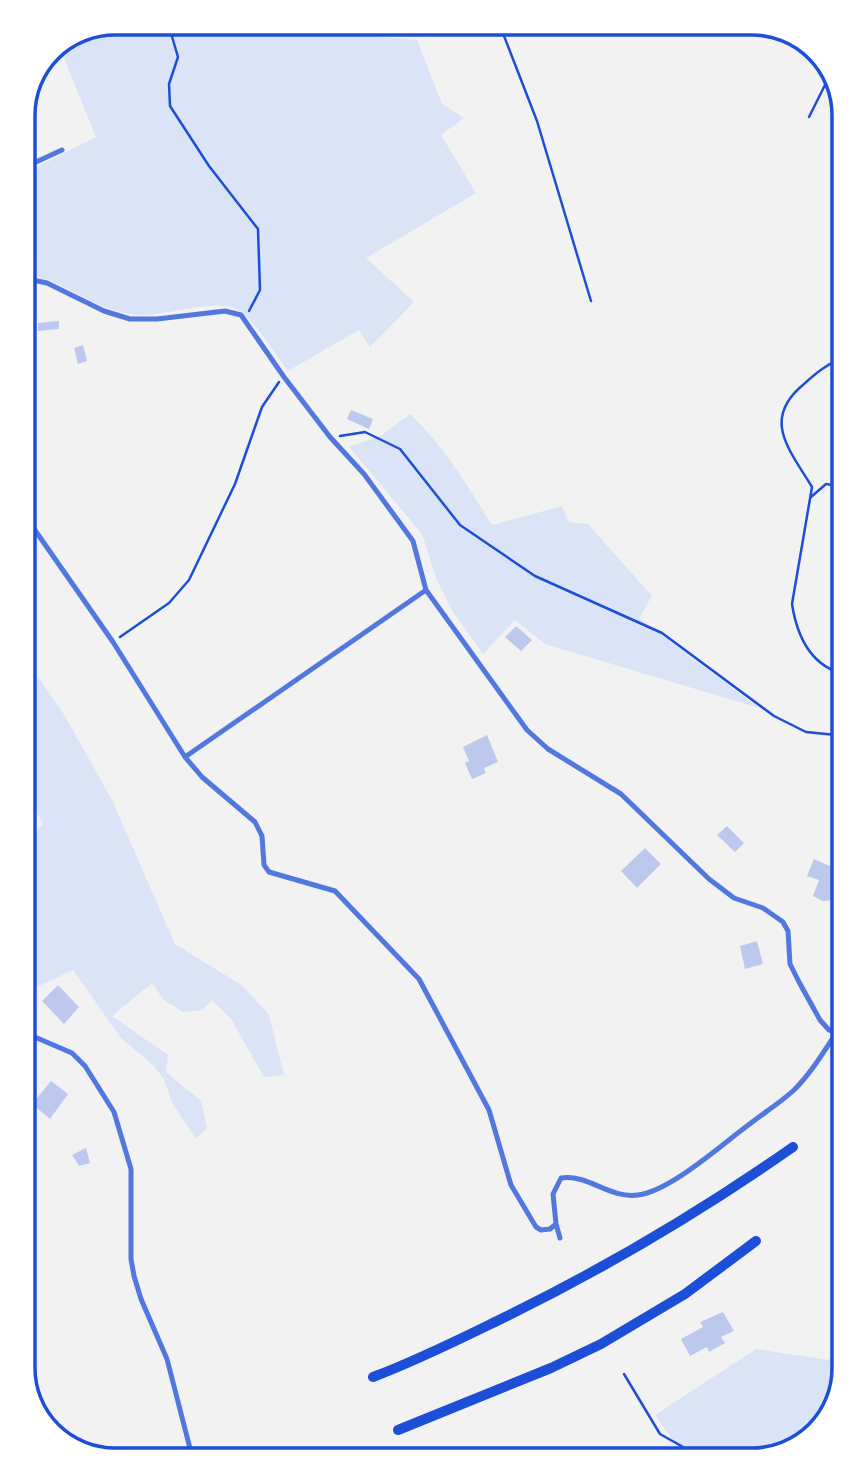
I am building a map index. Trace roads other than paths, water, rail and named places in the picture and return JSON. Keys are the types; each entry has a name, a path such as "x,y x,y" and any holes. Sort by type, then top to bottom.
{"highway":[{"path":"373,1377 461,1339 583,1277 718,1198 793,1147"},
{"path":"398,1430 551,1368 601,1344 685,1294 757,1241"}],"street":[{"path":"35,162 62,150"},
{"path":"35,280 125,318 157,319 225,311 236,313 245,319 284,377 330,437 365,474 413,541 426,590 527,730 548,749 621,793 709,879 734,898 763,908 783,922 788,931 788,955 794,973 820,1020 832,1032"},
{"path":"35,530 113,642 186,757 202,777 255,822 262,836 264,865 269,872 335,891 419,979 489,1110 512,1185 536,1227 546,1231 556,1224"},
{"path":"186,757 426,590"},
{"path":"35,1036 72,1053 85,1066 114,1112 131,1169 131,1259 134,1276 145,1310 167,1359 190,1448"},
{"path":"560,1238 553,1194 561,1178 583,1179 614,1194 628,1196 642,1195 659,1189 791,1092 820,1058 832,1038"}]}
